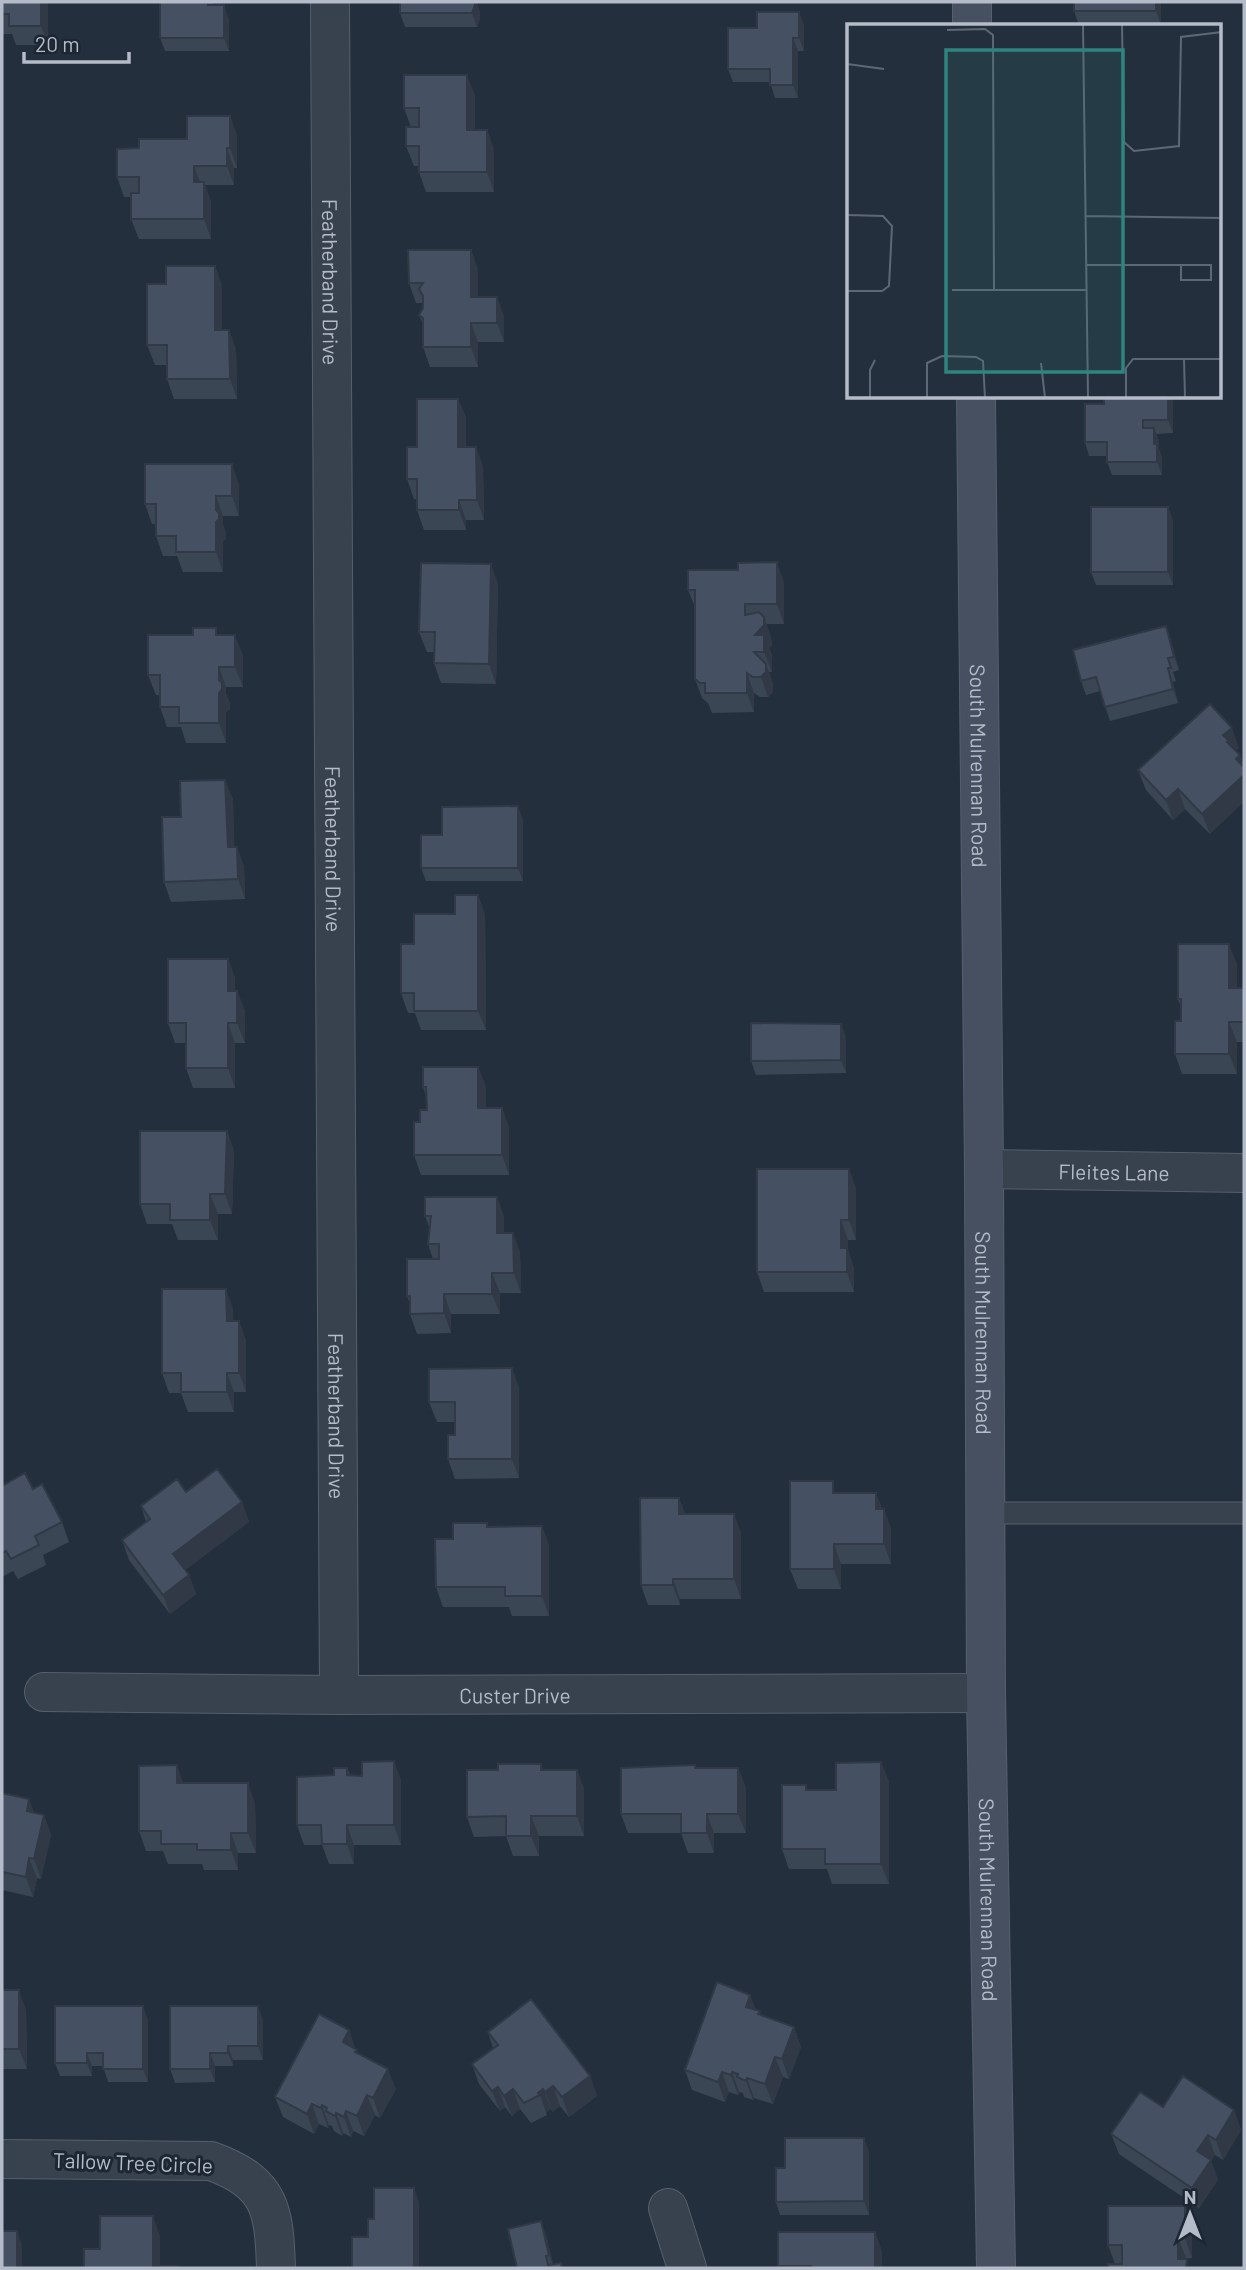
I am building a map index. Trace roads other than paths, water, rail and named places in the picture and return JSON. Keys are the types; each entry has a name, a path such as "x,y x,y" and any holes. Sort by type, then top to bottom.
{"street":[{"name":"Featherband Drive","path":"330,2 339,1695"},
{"path":"972,2 972,24"},
{"name":"South Mulrennan Road","path":"976,399 986,1693 996,2268"},
{"name":"Fleites Lane","path":"984,1169 1244,1173"},
{"name":"Custer Drive","path":"44,1692 339,1695 986,1693"},
{"name":"Tallow Tree Circle","path":"2,2159 211,2161 231,2168 261,2194 271,2209 275,2226 276,2268"},
{"path":"668,2208 687,2268"}],"lane":[{"path":"985,1513 1244,1513"}]}
